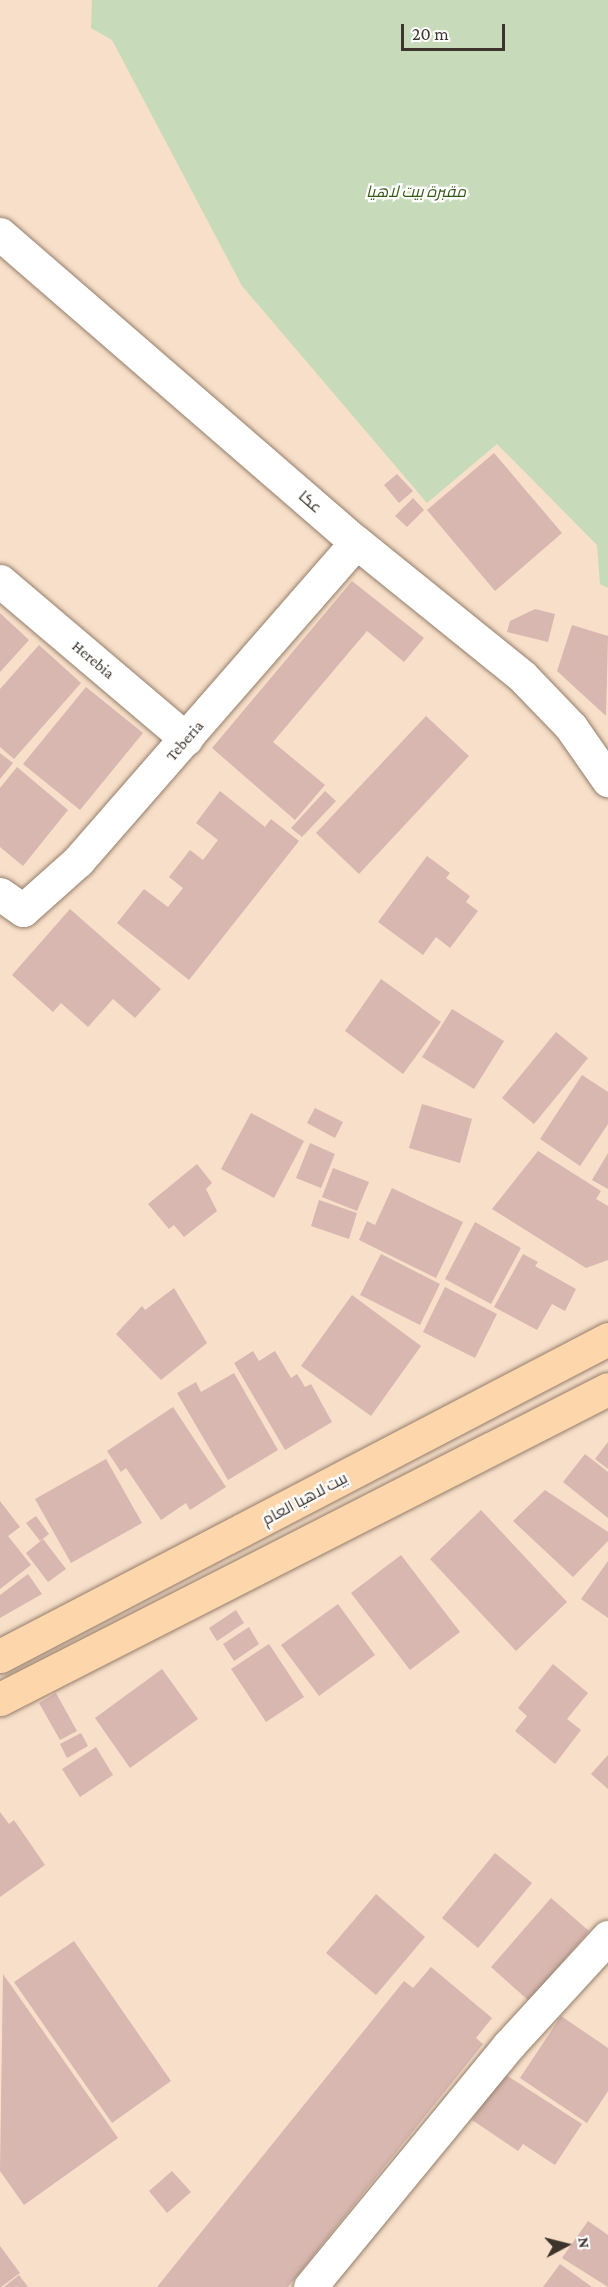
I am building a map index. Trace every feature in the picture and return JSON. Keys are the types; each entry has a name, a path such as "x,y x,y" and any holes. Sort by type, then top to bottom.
{"main road":[{"name":"بيت لاهيا العام","path":"0,1656 608,1339"},
{"path":"0,1699 608,1389"}],"street":[{"name":"عكا","path":"0,234 356,542 522,676 572,727 608,780"},
{"name":"Teberia","path":"0,894 23,910 78,861 356,542"},
{"name":"Herebia","path":"0,581 186,739"},
{"path":"310,2287 508,2046 608,1937"}],"green space":[{"name":"مقبرة بيت لاهيا","path":"92,0 608,0 608,588 600,584 597,545 497,444 427,503 242,286 112,40 91,28"}],"building":[{"path":"494,453 562,533 495,591 427,510"},
{"path":"397,474 413,491 399,503 384,485"},
{"path":"413,498 424,510 407,527 395,516"},
{"path":"352,581 424,638 404,662 367,631 273,742 325,785 295,820 212,748"},
{"path":"535,609 555,614 548,642 507,632 510,621"},
{"path":"0,613 29,640 0,672"},
{"path":"572,625 608,636 606,716 557,671"},
{"path":"39,645 81,683 14,759 0,747 0,689"},
{"path":"86,687 143,733 80,810 23,764"},
{"path":"426,716 469,756 359,874 316,833"},
{"path":"0,753 13,763 0,779"},
{"path":"17,767 68,810 23,866 0,847 0,788"},
{"path":"220,791 265,827 271,819 299,841 189,980 117,923 144,889 168,907 183,888 169,877 190,850 203,860 218,840 196,823"},
{"path":"325,791 336,801 302,837 291,828"},
{"path":"427,856 450,873 446,878 470,896 466,902 478,911 450,948 436,937 423,955 378,922"},
{"path":"70,909 161,989 135,1018 113,999 88,1027 61,1003 53,1012 12,975"},
{"path":"381,979 441,1022 403,1074 345,1031"},
{"path":"452,1009 504,1041 474,1089 422,1057"},
{"path":"556,1032 588,1058 534,1124 502,1098"},
{"path":"582,1075 608,1092 608,1124 580,1166 540,1139"},
{"path":"422,1104 472,1119 460,1163 409,1148"},
{"path":"315,1108 343,1122 335,1138 307,1123"},
{"path":"251,1113 304,1141 274,1198 221,1169"},
{"path":"310,1143 335,1154 321,1188 296,1178"},
{"path":"538,1151 601,1191 596,1199 608,1206 608,1260 586,1268 492,1209"},
{"path":"608,1153 608,1189 592,1180"},
{"path":"197,1164 212,1183 206,1189 217,1211 184,1237 174,1225 169,1229 148,1204"},
{"path":"333,1168 369,1182 357,1211 322,1197"},
{"path":"392,1188 463,1222 436,1278 359,1240 367,1221 375,1225"},
{"path":"319,1200 357,1213 349,1239 311,1226"},
{"path":"475,1222 521,1248 491,1304 445,1279"},
{"path":"381,1254 440,1284 420,1325 360,1295"},
{"path":"523,1254 538,1262 535,1266 576,1289 565,1311 552,1304 537,1330 494,1307"},
{"path":"445,1287 497,1314 475,1358 423,1332"},
{"path":"174,1288 207,1343 161,1380 116,1334 142,1306 145,1310"},
{"path":"352,1295 421,1346 371,1416 301,1366"},
{"path":"253,1351 259,1361 275,1351 291,1378 297,1374 305,1387 311,1384 332,1422 285,1450 234,1363"},
{"path":"234,1373 278,1450 228,1480 177,1393 196,1382 201,1392"},
{"path":"173,1407 226,1487 190,1510 186,1503 161,1520 126,1468 121,1472 107,1451"},
{"path":"608,1442 608,1469 595,1459"},
{"path":"585,1454 608,1472 608,1518 563,1482"},
{"path":"106,1459 142,1523 71,1563 35,1499"},
{"path":"545,1490 608,1532 608,1541 573,1577 513,1521"},
{"path":"0,1501 20,1527 8,1536 31,1565 0,1589"},
{"path":"481,1510 567,1602 516,1651 430,1559"},
{"path":"36,1516 49,1534 40,1541 26,1523"},
{"path":"43,1539 66,1569 48,1582 26,1553"},
{"path":"401,1555 460,1632 410,1670 351,1593"},
{"path":"608,1561 608,1618 581,1599"},
{"path":"28,1574 42,1594 0,1618 0,1595"},
{"path":"338,1604 375,1655 319,1696 281,1645"},
{"path":"236,1610 244,1623 217,1641 209,1628"},
{"path":"249,1627 259,1644 234,1661 223,1644"},
{"path":"269,1644 304,1697 266,1722 231,1669"},
{"path":"553,1664 588,1693 567,1719 581,1730 555,1764 515,1731 527,1716 518,1708"},
{"path":"162,1669 198,1719 130,1768 95,1718"},
{"path":"56,1693 77,1731 60,1740 39,1703"},
{"path":"81,1733 88,1746 67,1758 60,1744"},
{"path":"96,1747 113,1775 80,1797 62,1769"},
{"path":"608,1755 608,1789 591,1774"},
{"path":"0,1812 9,1824 14,1820 45,1865 0,1897"},
{"path":"495,1853 532,1883 478,1948 442,1918"},
{"path":"376,1894 425,1937 376,1995 326,1953"},
{"path":"551,1898 589,1931 529,2001 491,1967"},
{"path":"74,1941 171,2081 112,2123 14,1982"},
{"path":"431,1967 492,2018 476,2038 483,2044 288,2287 157,2287 404,1981 413,1988"},
{"path":"3,1974 118,2138 24,2205 0,2171"},
{"path":"561,2016 608,2048 608,2091 587,2123 520,2078"},
{"path":"503,2073 582,2124 555,2165 523,2144 518,2151 472,2120"},
{"path":"172,2171 191,2192 167,2213 149,2191"},
{"path":"588,2221 608,2235 608,2287 562,2258"},
{"path":"0,2246 20,2273 1,2287 0,2287"},
{"path":"560,2264 592,2287 543,2287"},
{"path":"19,2275 28,2287 4,2287"}]}
